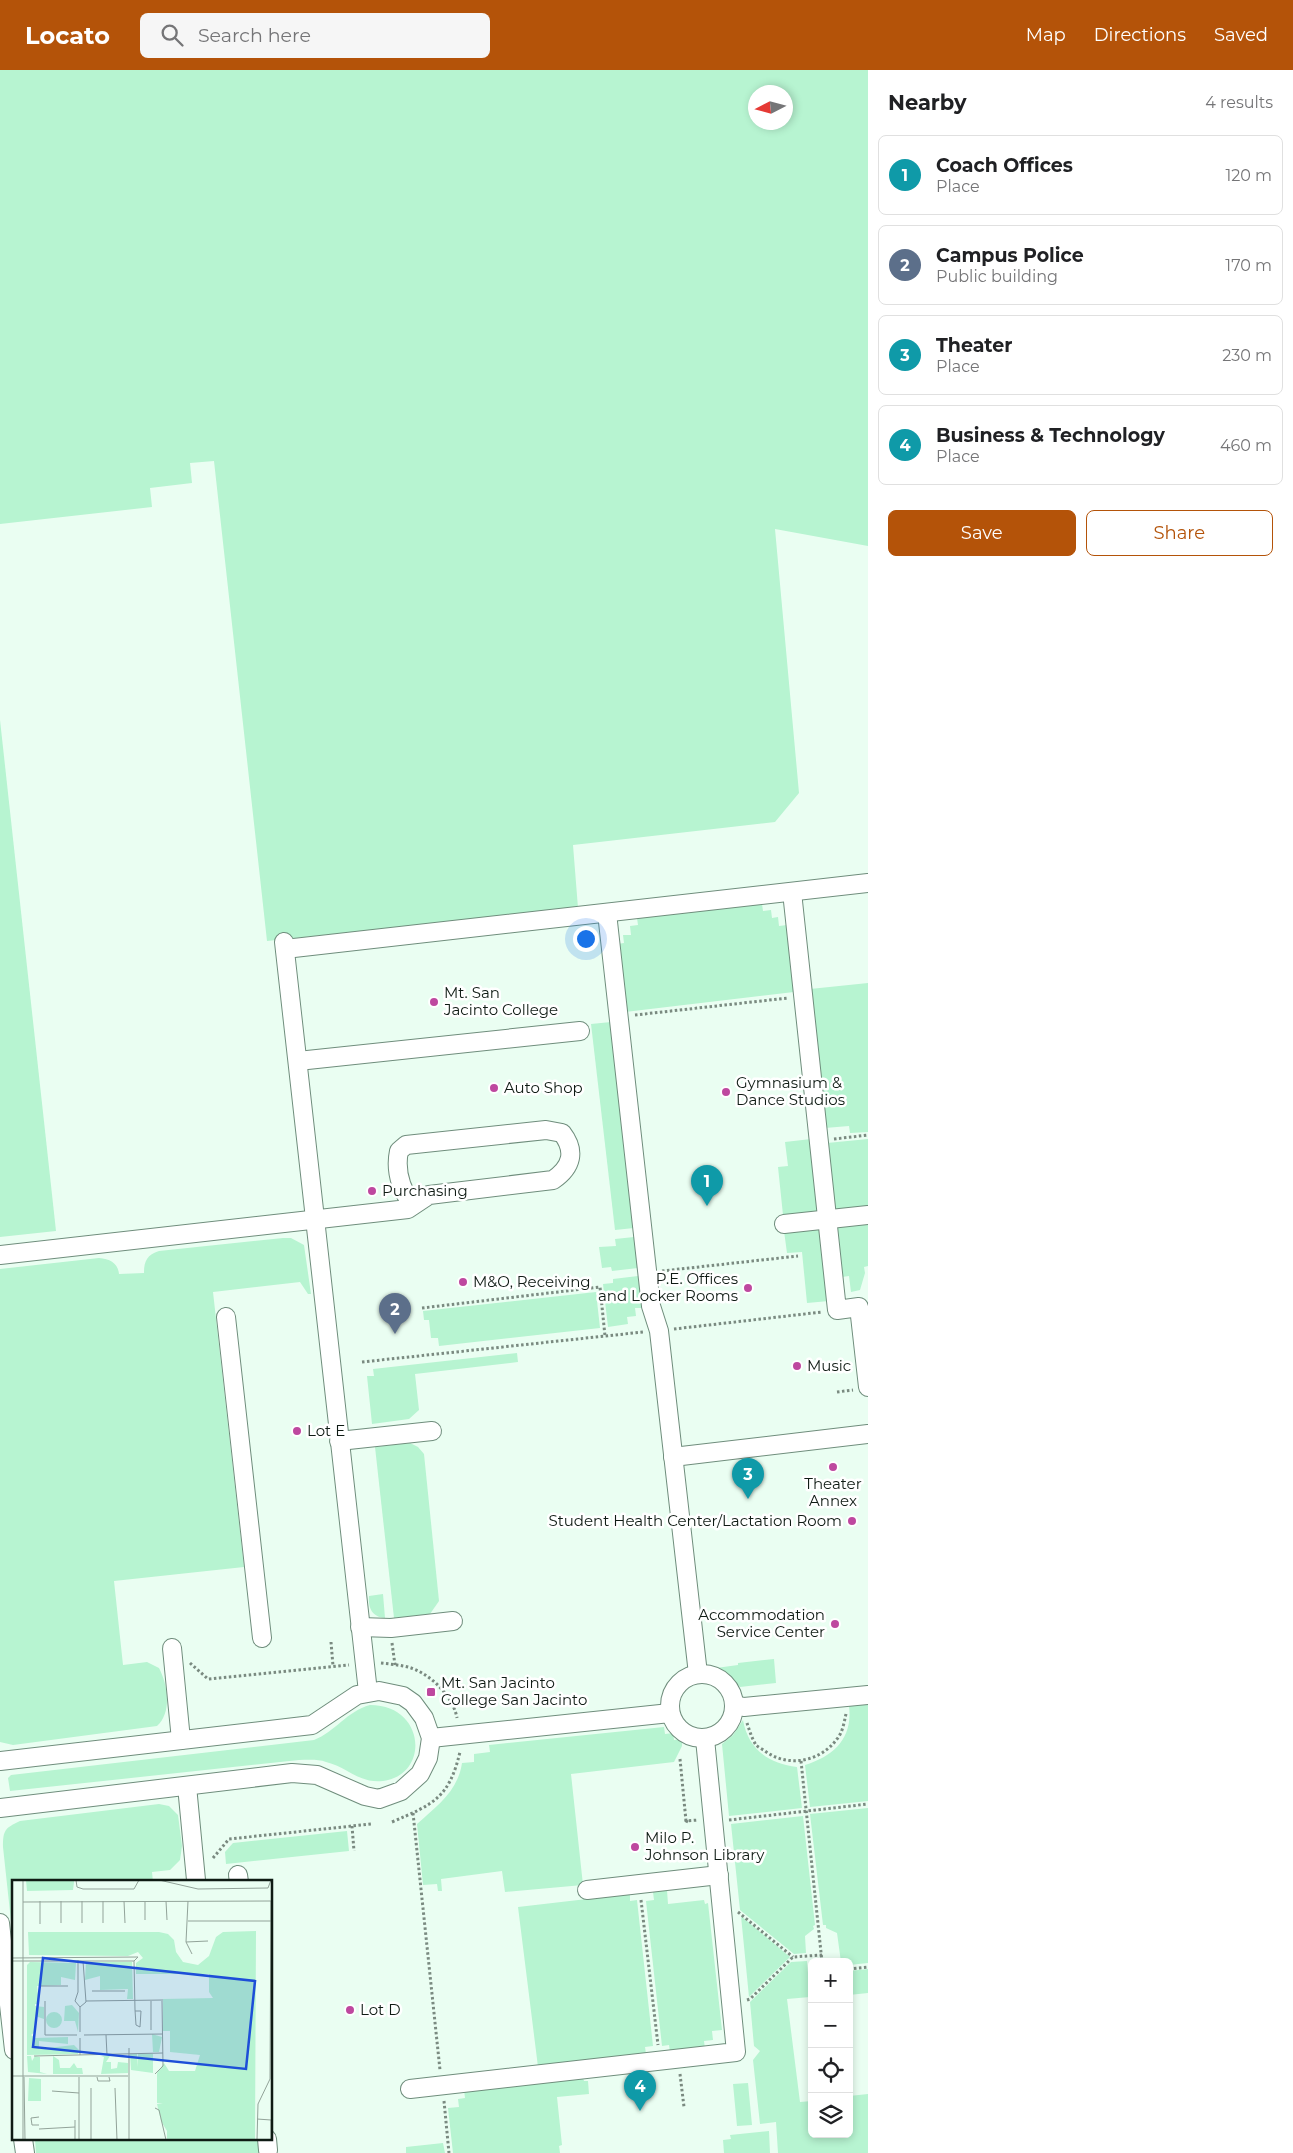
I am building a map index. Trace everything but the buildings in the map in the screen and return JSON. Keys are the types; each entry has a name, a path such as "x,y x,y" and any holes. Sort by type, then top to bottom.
{"street":[{"path":"368,1692 285,946 868,884"},
{"path":"792,892 837,1310 859,1307 864,1313 868,1386"},
{"path":"606,913 651,1306 660,1331 698,1674"},
{"path":"298,1061 580,1031"},
{"path":"0,1255 408,1209 429,1195 553,1180 568,1167 570,1158 568,1140 562,1133 546,1130 406,1146 398,1151 397,1158 402,1186 412,1205"},
{"path":"784,1224 868,1215"},
{"path":"226,1318 262,1638"},
{"path":"339,1441 432,1431"},
{"path":"673,1457 868,1434"},
{"path":"360,1628 391,1628 453,1621"},
{"path":"172,1648 181,1740"},
{"path":"698,1674 715,1677 723,1682 739,1706 723,1731 705,1739 696,1738 679,1730 670,1713 672,1692 679,1683 688,1677 698,1674"},
{"path":"0,1761 312,1725 347,1701 368,1692 391,1692 403,1696 413,1703 424,1718 431,1738 428,1758 420,1774 401,1791 378,1800 317,1774 292,1773 0,1808"},
{"path":"739,1706 868,1695"},
{"path":"431,1738 670,1713"},
{"path":"410,2089 736,2052 705,1739"},
{"path":"186,1786 196,1880"},
{"path":"587,1890 719,1875"},
{"path":"0,1923 12,2032"},
{"path":"23,2140 25,2153"}],"path":[{"path":"618,1017 804,996"},
{"path":"819,1140 868,1135"},
{"path":"647,1273 798,1256"},
{"path":"422,1308 600,1287 605,1336"},
{"path":"362,1362 660,1331 837,1310"},
{"path":"331,1642 333,1666"},
{"path":"392,1642 395,1665"},
{"path":"172,1648 208,1679 352,1664"},
{"path":"739,1706 756,1744 771,1756 787,1762 801,1761 821,1754 838,1739 846,1714 844,1697"},
{"path":"680,1759 686,1821"},
{"path":"731,2002 750,1999 793,1957 822,1955 801,1761"},
{"path":"714,1822 868,1804"},
{"path":"413,1813 449,2153"},
{"path":"213,1858 229,1839 371,1824"},
{"path":"352,1826 354,1851"},
{"path":"640,1884 660,2060"},
{"path":"722,1914 740,1912 793,1957"},
{"path":"853,1969 868,1967"},
{"path":"679,2058 684,2107"}],"green space":[{"path":"0,70 868,70 868,546 775,529 799,793 775,822 573,845 578,908 267,941 214,461 190,463 192,483 150,488 152,507 0,524"},
{"path":"0,720 56,1231 0,1237"},
{"path":"762,904 763,911 771,910 772,918 778,917 779,926 787,925 794,992 625,1012 617,944 624,943 623,935 631,935 630,926 638,925 637,918"},
{"path":"868,983 868,1132 850,1133 849,1126 825,1128 810,989"},
{"path":"611,1022 634,1228 615,1230 591,1024"},
{"path":"811,1139 818,1211 783,1215 778,1167 788,1166 785,1142"},
{"path":"868,1139 868,1206 834,1210 827,1143"},
{"path":"868,1223 868,1266 864,1267 865,1273 860,1290 851,1292 849,1276 842,1277 836,1227"},
{"path":"821,1227 829,1301 807,1303 802,1252 787,1253 784,1231"},
{"path":"634,1237 638,1268 612,1271 611,1267 602,1268 599,1247 616,1246 615,1239"},
{"path":"291,1238 304,1245 311,1294 308,1294 300,1282 213,1292 244,1567 114,1581 123,1665 147,1662 159,1668 165,1682 167,1698 167,1706 162,1720 157,1726 13,1745 0,1742 0,1269 99,1258 113,1262 119,1274 144,1273 147,1259 159,1251"},
{"path":"638,1276 642,1308 635,1308 636,1316 627,1317 628,1324 608,1327 603,1284 613,1283 613,1279"},
{"path":"596,1292 600,1328 439,1346 438,1338 431,1338 429,1320 424,1320 423,1311"},
{"path":"517,1353 518,1362 415,1374 419,1410 409,1419 372,1424 367,1376 374,1376 373,1369"},
{"path":"410,1443 418,1447 424,1454 439,1601 430,1614 394,1618 375,1447"},
{"path":"383,1594 385,1618 374,1614 370,1608 369,1600 369,1596"},
{"path":"774,1659 776,1683 740,1687 725,1671 716,1668 738,1665 738,1663"},
{"path":"868,1704 868,1801 810,1807 805,1765 825,1756 839,1744 848,1727 849,1706"},
{"path":"370,1705 389,1708 402,1716 411,1727 415,1741 414,1754 409,1767 398,1776 383,1781 360,1778 334,1764 323,1761 299,1760 10,1791 8,1778 11,1775 314,1740 354,1712"},
{"path":"743,1720 750,1739 761,1753 777,1762 797,1767 802,1808 729,1816 722,1744 733,1735"},
{"path":"664,1727 665,1734 673,1733 674,1740 682,1739 682,1746 674,1762 571,1774 583,1885 505,1892 502,1871 441,1879 442,1891 438,1891 437,1884 423,1885 417,1824 446,1797 456,1782 462,1763 474,1762 474,1754 490,1752 489,1745"},
{"path":"159,1804 169,1806 178,1815 182,1846 180,1860 170,1870 152,1872 153,1880 12,1880 12,1930 3,1847 4,1833 8,1828 20,1821"},
{"path":"868,1808 868,1963 853,1965 853,1958 840,1958 837,1933 823,1925 810,1814"},
{"path":"803,1816 815,1925 813,1926 814,1929 805,1936 806,1953 794,1954 740,1910 731,1824"},
{"path":"347,1831 349,1851 226,1864 225,1852 233,1843"},
{"path":"667,1890 668,1904 704,1900 705,1904 708,1903 722,2030 712,2031 713,2040 704,2041 705,2049 670,2052 669,2045 662,2046 646,1901 654,1900 653,1892"},
{"path":"630,1894 630,1901 637,1900 653,2046 645,2047 646,2054 538,2067 518,1907"},
{"path":"741,1916 790,1957 749,1997"},
{"path":"807,1961 808,1997 787,1999 800,2102 808,2101 808,2138 853,2138 853,2096 868,2094 868,2153 778,2153 776,2122 760,2124 753,2060 760,2051 754,2046 750,2002 791,1962"},
{"path":"868,1969 868,1993 853,1995 853,1971"},
{"path":"583,2078 584,2081 588,2081 589,2094 557,2097 562,2145 559,2146 560,2153 453,2153 448,2108 459,2107 458,2099 465,2098 464,2090"},
{"path":"748,2083 752,2125 737,2126 733,2084"},
{"path":"769,2131 770,2153 724,2153 723,2140 731,2139 730,2135"},
{"path":"35,2140 262,2140 263,2153 36,2153"},
{"path":"443,2143 445,2153 406,2153 406,2147"}],"place":[{"name":"Mt. San Jacinto College","path":"434,1002"},
{"name":"Auto Shop","path":"494,1088"},
{"name":"Gymnasium & Dance Studios","path":"726,1092"},
{"name":"Purchasing","path":"372,1191"},
{"name":"Coach Offices","path":"707,1206"},
{"name":"M&O, Receiving","path":"463,1282"},
{"name":"P.E. Offices and Locker Rooms","path":"748,1288"},
{"name":"Campus Police","path":"395,1334"},
{"name":"Music","path":"797,1366"},
{"name":"Lot E","path":"297,1431"},
{"name":"Theater Annex","path":"833,1467"},
{"name":"Theater","path":"748,1499"},
{"name":"Student Health Center/Lactation Room","path":"852,1521"},
{"name":"Accommodation Service Center","path":"835,1624"},
{"name":"Mt. San Jacinto College San Jacinto","path":"431,1692"},
{"name":"Milo P. Johnson Library","path":"635,1847"},
{"name":"Lot D","path":"350,2010"},
{"name":"Business & Technology","path":"640,2111"}]}
